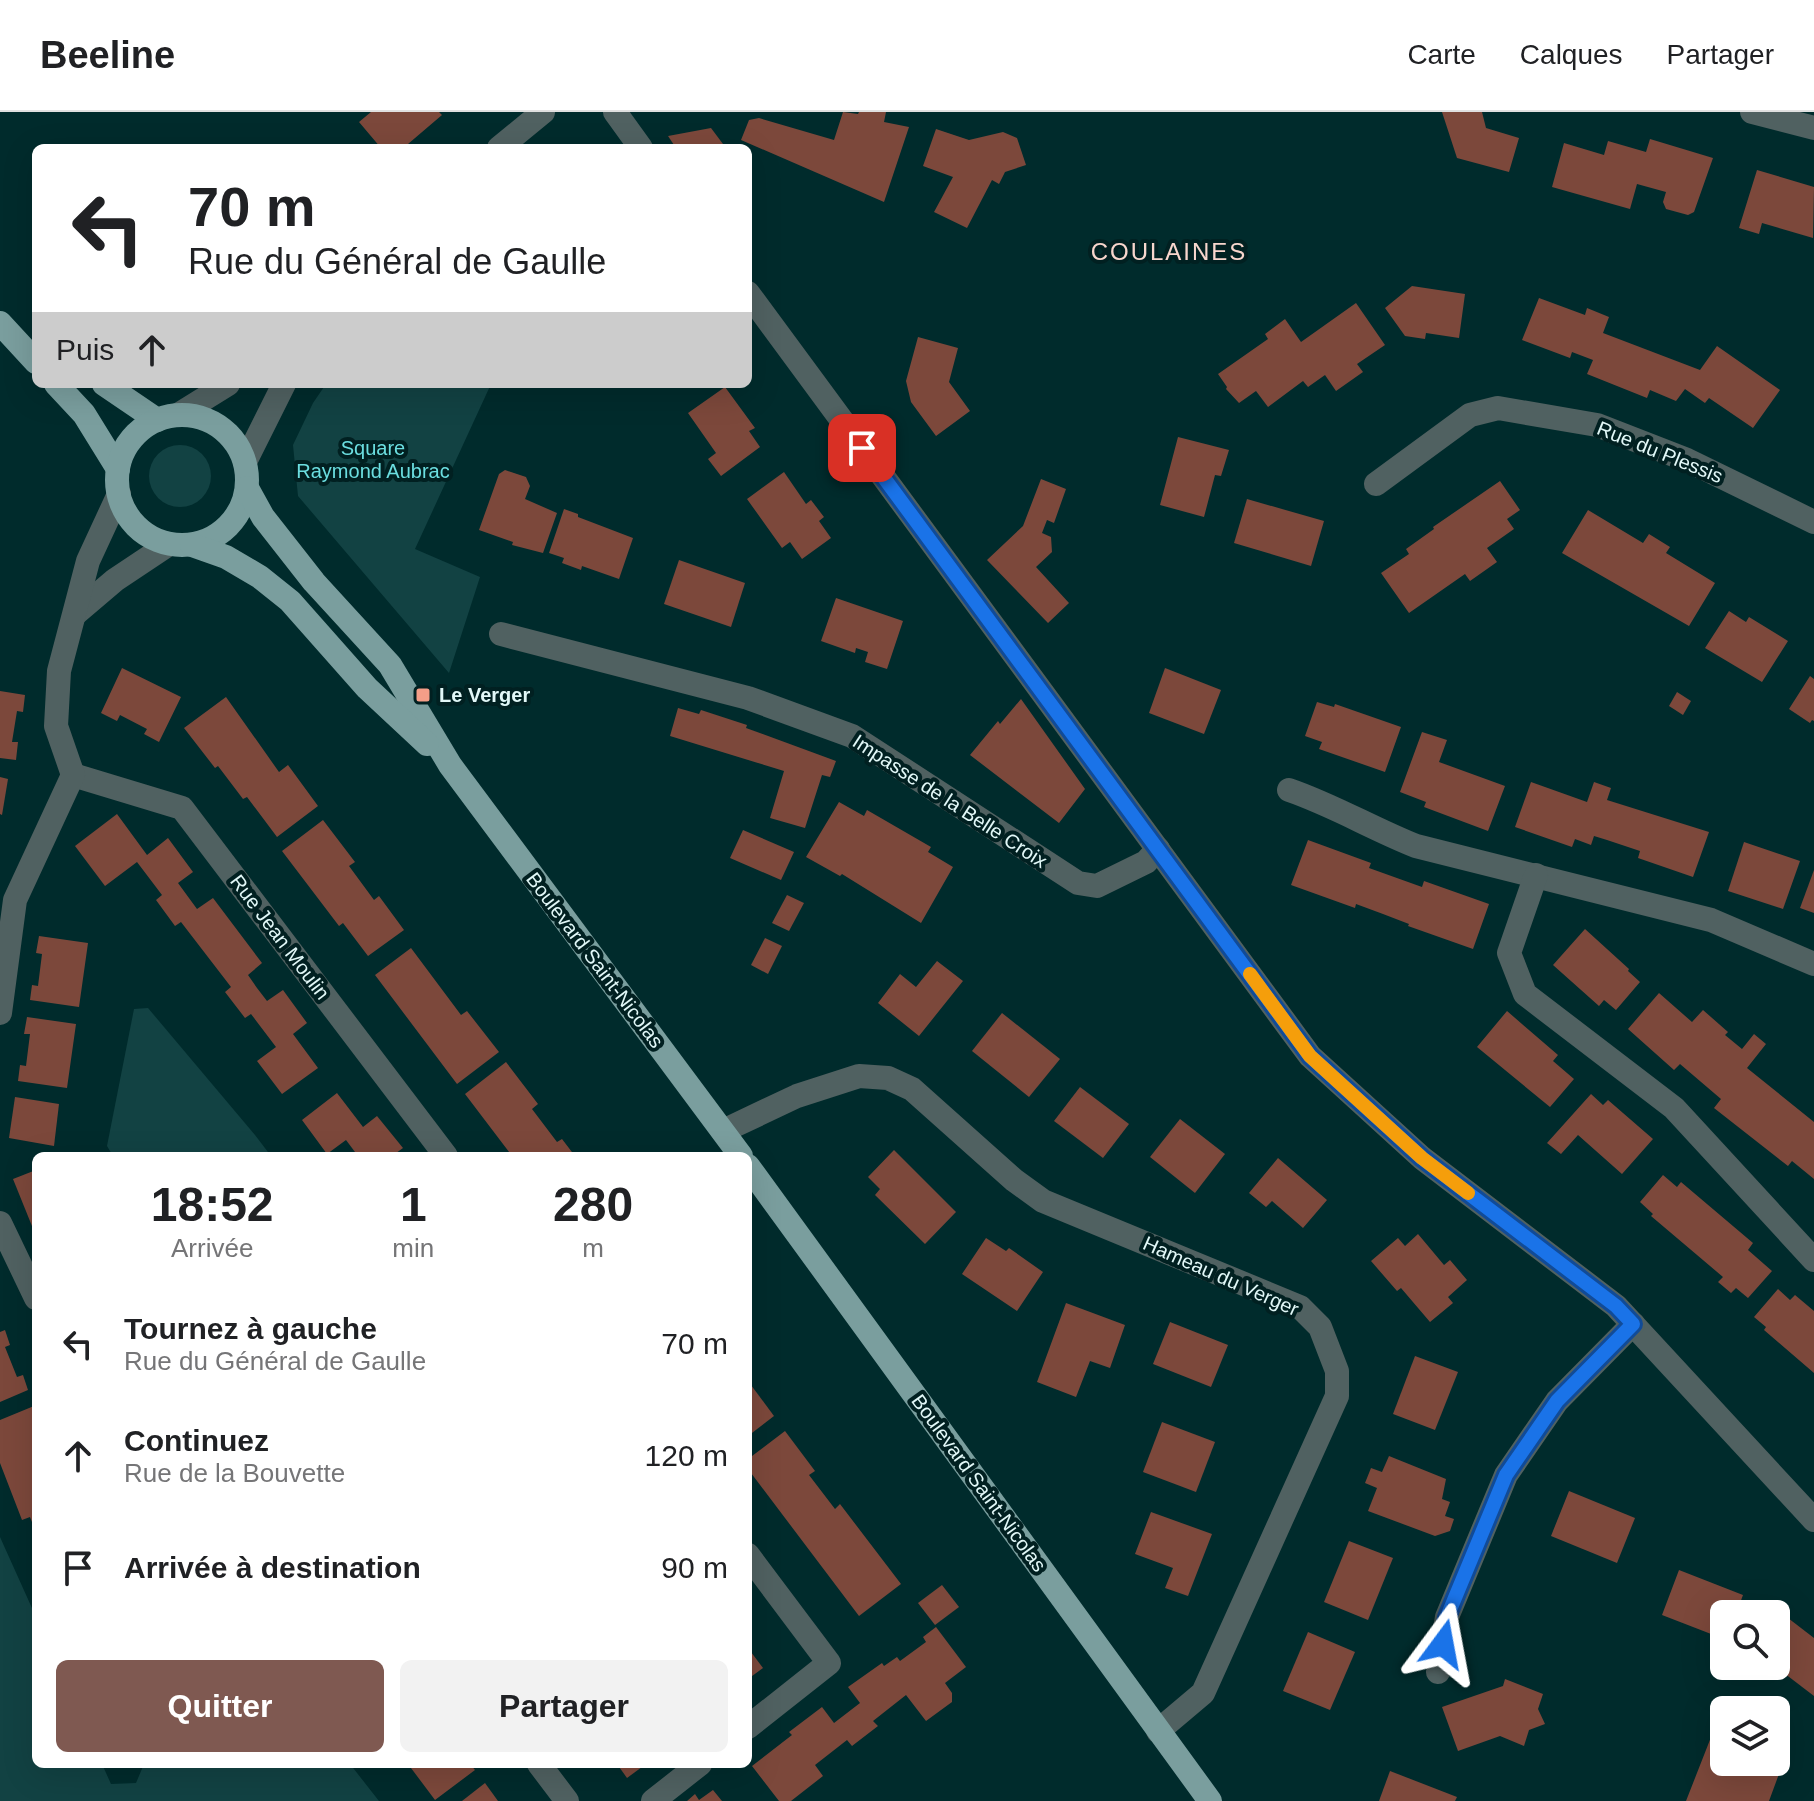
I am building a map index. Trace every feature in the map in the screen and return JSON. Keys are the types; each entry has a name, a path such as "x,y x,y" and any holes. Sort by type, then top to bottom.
{"main road":[{"path":"0,317 32,337"},
{"path":"0,323 32,358"},
{"path":"60,388 84,414 118,469"},
{"path":"111,388 167,418"},
{"path":"167,418 200,418 220,426 235,442 245,462 247,488 241,508 229,526 212,538 180,545 151,538 136,527 125,511 119,494 118,469 125,449 138,432 167,418"},
{"name":"Boulevard Saint-Nicolas","path":"247,488 263,517 314,582 390,665 450,765 738,1152"},
{"name":"Boulevard Saint-Nicolas","path":"180,545 226,557 260,577 290,601 367,688 450,765"},
{"name":"Boulevard Saint-Nicolas","path":"752,1172 1210,1801"}],"street":[{"path":"504,144 543,112"},
{"path":"615,112 638,144"},
{"path":"1752,112 1814,128"},
{"path":"752,298 1310,1056 1422,1158 1616,1306 1813,1516"},
{"path":"167,418 221,388"},
{"path":"245,462 282,388"},
{"name":"Rue du Plessis","path":"1376,484 1470,415 1498,408 1597,425 1687,460 1814,522"},
{"path":"0,1013 15,900 73,775 56,726 59,671 88,561 119,494"},
{"path":"75,614 115,580 180,545"},
{"name":"Impasse de la Belle Croix","path":"501,634 748,698 852,736 1078,883 1097,886 1146,862 1158,849"},
{"name":"Rue Jean Moulin","path":"73,775 182,808 443,1152"},
{"path":"1289,790 1325,802 1374,829 1416,846 1711,920 1814,964"},
{"path":"1536,875 1509,953 1525,994 1674,1108 1814,1260"},
{"name":"Hameau du Verger","path":"723,1131 810,1092 859,1076 888,1078 912,1089 1014,1180 1043,1201 1300,1307 1320,1327 1337,1371 1337,1396 1203,1693 1158,1731"},
{"path":"0,1223 32,1290"},
{"path":"1438,1672 1447,1617 1506,1475 1557,1401 1633,1324"},
{"path":"752,1560 829,1663 752,1724"},
{"path":"542,1768 567,1801"},
{"path":"653,1801 695,1768"}],"green space":[{"name":"Square Raymond Aubrac","path":"323,388 489,388 415,549 480,577 449,673 298,496 293,445"},
{"path":"174,445 186,445 202,454 209,464 209,488 202,498 186,507 174,507 154,493 149,482 149,470 163,450"},
{"path":"148,1008 268,1152 111,1152 107,1146 134,1009"},
{"path":"0,1537 32,1608 32,1768 104,1768 111,1784 136,1783 142,1768 353,1768 379,1801 0,1801"}],"building":[{"path":"371,112 439,112 442,115 408,144 378,144 359,122"},
{"path":"843,112 886,112 884,122 909,127 884,202 741,140 749,120 759,118 834,140"},
{"path":"1442,112 1482,112 1486,128 1519,138 1509,172 1457,158"},
{"path":"711,128 723,144 673,144 668,136"},
{"path":"936,129 969,140 1003,132 1017,138 1026,165 1005,172 999,184 992,180 967,228 934,212 953,177 923,166"},
{"path":"1650,139 1713,158 1694,212 1688,215 1666,209 1663,202 1666,192 1637,184 1630,209 1552,187 1564,143 1604,155 1608,141 1646,152"},
{"path":"1757,170 1814,187 1813,238 1762,223 1759,234 1739,228"},
{"path":"1412,286 1465,294 1459,338 1426,333 1425,339 1405,336 1385,308"},
{"path":"1539,298 1585,315 1587,308 1609,317 1603,333 1700,370 1717,346 1780,390 1753,428 1709,398 1705,403 1685,389 1676,401 1650,390 1647,398 1587,374 1593,360 1572,352 1570,358 1522,340"},
{"path":"1356,303 1385,345 1357,364 1363,372 1336,391 1325,375 1308,387 1303,381 1268,407 1256,391 1239,403 1226,389 1218,374 1268,339 1265,334 1285,319 1301,342"},
{"path":"918,337 958,348 949,382 970,411 936,436 911,402 906,381"},
{"path":"726,388 755,428 749,431 760,447 721,476 708,459 716,453 688,413"},
{"path":"1178,437 1229,450 1221,476 1215,475 1204,517 1160,505"},
{"path":"505,470 526,477 530,486 525,499 557,513 543,553 512,545 513,542 479,530 499,474"},
{"path":"784,472 806,504 811,500 824,517 819,521 831,538 802,559 790,542 782,548 747,499"},
{"path":"1041,479 1066,489 1054,523 1047,520 1042,533 1051,537 1052,552 1036,567 1069,603 1048,623 987,560 1023,526"},
{"path":"1500,481 1520,510 1507,519 1514,529 1487,548 1497,562 1470,581 1465,574 1409,613 1381,573 1409,554 1406,549 1433,527"},
{"path":"1247,499 1324,521 1311,566 1234,543"},
{"path":"564,509 633,538 619,579 582,566 581,570 562,563 564,558 549,553"},
{"path":"1588,510 1643,543 1649,534 1670,547 1666,553 1715,583 1689,626 1562,553"},
{"path":"679,560 745,583 731,627 664,604"},
{"path":"836,598 903,621 887,669 865,662 868,652 856,648 855,653 821,641"},
{"path":"1729,611 1746,622 1749,617 1788,641 1762,682 1705,648"},
{"path":"122,668 181,697 159,742 144,734 147,729 120,715 117,721 101,713"},
{"path":"1165,668 1221,690 1204,734 1149,713"},
{"path":"1810,676 1814,679 1814,721 1810,723 1789,709"},
{"path":"0,691 25,695 23,712 17,711 12,742 18,742 16,760 0,758"},
{"path":"1677,692 1691,701 1683,715 1669,706"},
{"path":"226,697 279,772 288,765 318,806 277,837 247,797 243,799 184,728"},
{"path":"1021,699 1085,789 1059,823 970,755"},
{"path":"1317,702 1334,707 1335,704 1401,727 1385,772 1319,749 1322,742 1305,736"},
{"path":"678,708 699,714 701,710 747,725 746,728 836,761 830,777 822,775 805,828 770,818 784,771 670,736"},
{"path":"1422,732 1447,740 1439,762 1505,786 1488,831 1424,807 1426,802 1400,792"},
{"path":"0,777 8,779 2,815 0,814"},
{"path":"1531,782 1587,802 1594,782 1611,788 1607,800 1709,832 1693,877 1638,858 1640,851 1594,836 1591,845 1575,839 1572,847 1515,827"},
{"path":"839,802 864,816 867,810 931,847 928,852 953,867 921,923 842,874 840,876 806,857"},
{"path":"117,814 147,855 168,838 193,872 178,883 197,909 213,898 262,963 248,975 257,988 267,1001 283,990 307,1023 293,1034 318,1068 282,1094 257,1061 276,1047 251,1014 245,1018 225,992 231,987 181,922 175,926 156,900 162,895 137,862 105,886 75,846"},
{"path":"323,820 355,862 349,866 374,900 379,896 404,930 368,956 343,923 339,926 282,851"},
{"path":"743,830 794,852 781,880 730,858"},
{"path":"1308,840 1371,863 1369,868 1422,887 1424,881 1489,904 1473,949 1356,904 1355,908 1291,885"},
{"path":"1744,842 1800,861 1783,909 1728,891"},
{"path":"1814,870 1814,913 1800,908"},
{"path":"787,895 804,903 789,931 772,923"},
{"path":"1585,929 1640,982 1616,1010 1604,1000 1599,1006 1553,965"},
{"path":"39,936 88,943 79,1007 30,1000 32,985 38,986 42,954 36,953"},
{"path":"765,938 782,946 768,974 751,965"},
{"path":"411,948 461,1015 467,1011 499,1052 457,1084 375,975"},
{"path":"937,961 963,981 919,1036 878,1003 900,974 916,987"},
{"path":"1659,993 1692,1022 1703,1010 1742,1049 1754,1034 1766,1044 1747,1068 1814,1122 1814,1179 1792,1161 1788,1166 1714,1108 1721,1099 1680,1064 1674,1070 1628,1029"},
{"path":"1507,1011 1558,1055 1553,1061 1574,1079 1550,1107 1477,1047"},
{"path":"1002,1013 1060,1059 1029,1097 972,1051"},
{"path":"27,1017 76,1024 67,1088 18,1081 20,1065 26,1066 30,1034 24,1034"},
{"path":"506,1062 538,1104 532,1109 557,1142 562,1139 572,1152 509,1152 465,1094"},
{"path":"1080,1087 1129,1124 1103,1158 1054,1121"},
{"path":"337,1093 363,1127 377,1116 403,1148 398,1152 355,1152 346,1140 326,1152 302,1120"},
{"path":"1591,1094 1603,1105 1608,1100 1653,1139 1622,1174 1578,1135 1561,1154 1547,1143"},
{"path":"15,1097 59,1104 54,1146 9,1138"},
{"path":"1180,1119 1225,1154 1195,1193 1150,1157"},
{"path":"894,1150 956,1212 925,1244 875,1195 880,1189 868,1177"},
{"path":"1278,1158 1327,1200 1303,1228 1272,1201 1266,1207 1249,1193"},
{"path":"32,1172 32,1226 13,1179"},
{"path":"1663,1175 1677,1187 1681,1182 1753,1243 1748,1250 1772,1271 1748,1298 1736,1288 1731,1293 1718,1282 1723,1277 1651,1216 1653,1214 1640,1202"},
{"path":"1418,1234 1444,1265 1450,1260 1467,1280 1448,1297 1453,1303 1430,1322 1401,1288 1397,1291 1371,1261 1398,1238 1405,1246"},
{"path":"986,1238 1006,1251 1009,1248 1043,1272 1017,1311 962,1274"},
{"path":"1778,1289 1790,1300 1795,1295 1814,1311 1814,1373 1764,1330 1766,1327 1754,1317"},
{"path":"1066,1303 1125,1325 1110,1368 1090,1361 1076,1397 1037,1382"},
{"path":"1170,1322 1228,1345 1211,1387 1153,1364"},
{"path":"5,1330 10,1345 5,1347 17,1377 23,1375 28,1390 0,1402 0,1332"},
{"path":"1415,1356 1458,1372 1435,1430 1393,1414"},
{"path":"752,1386 774,1416 752,1433"},
{"path":"32,1407 32,1522 30,1517 22,1520 0,1463 0,1420"},
{"path":"1162,1422 1215,1442 1196,1492 1143,1472"},
{"path":"785,1431 815,1471 809,1475 835,1509 840,1504 901,1584 859,1616 752,1474 752,1456"},
{"path":"1389,1456 1446,1479 1442,1499 1450,1502 1445,1516 1454,1519 1450,1531 1435,1536 1368,1511 1377,1488 1365,1483 1371,1468 1382,1472"},
{"path":"1569,1491 1635,1518 1617,1563 1551,1536"},
{"path":"1151,1512 1212,1534 1188,1596 1165,1588 1173,1568 1135,1554"},
{"path":"1349,1541 1393,1558 1368,1620 1324,1602"},
{"path":"1679,1570 1743,1595 1741,1600 1710,1600 1710,1634 1662,1615"},
{"path":"942,1585 959,1607 935,1625 918,1603"},
{"path":"1790,1620 1814,1638 1814,1696 1790,1678"},
{"path":"936,1627 966,1667 945,1683 952,1693 952,1702 926,1721 906,1695 873,1721 878,1726 852,1746 847,1740 815,1765 823,1776 791,1801 779,1801 752,1766 822,1707 834,1723 860,1703 848,1687 882,1663 884,1666 897,1657 900,1661 926,1642 923,1637"},
{"path":"1308,1632 1355,1652 1330,1710 1283,1691"},
{"path":"752,1653 763,1668 752,1676"},
{"path":"1505,1679 1543,1694 1538,1709 1545,1724 1529,1730 1524,1746 1500,1736 1458,1751 1442,1707 1503,1686"},
{"path":"1710,1740 1710,1776 1778,1776 1769,1801 1686,1801"},
{"path":"411,1768 475,1770 435,1800"},
{"path":"620,1768 641,1768 627,1778"},
{"path":"1390,1771 1457,1797 1455,1801 1379,1801"},
{"path":"485,1783 498,1801 462,1801"},
{"path":"713,1790 722,1801 687,1801 695,1794 699,1800"}],"slow traffic":[{"path":"1250,974 1310,1056 1422,1158 1468,1193"}],"place":[{"name":"Le Verger","path":"423,695"}],"district":[{"name":"COULAINES","path":"1169,251"}],"route":[{"path":"862,448 1310,1056 1422,1158 1616,1306 1633,1324 1557,1401 1506,1475 1447,1617 1443,1644"}]}
